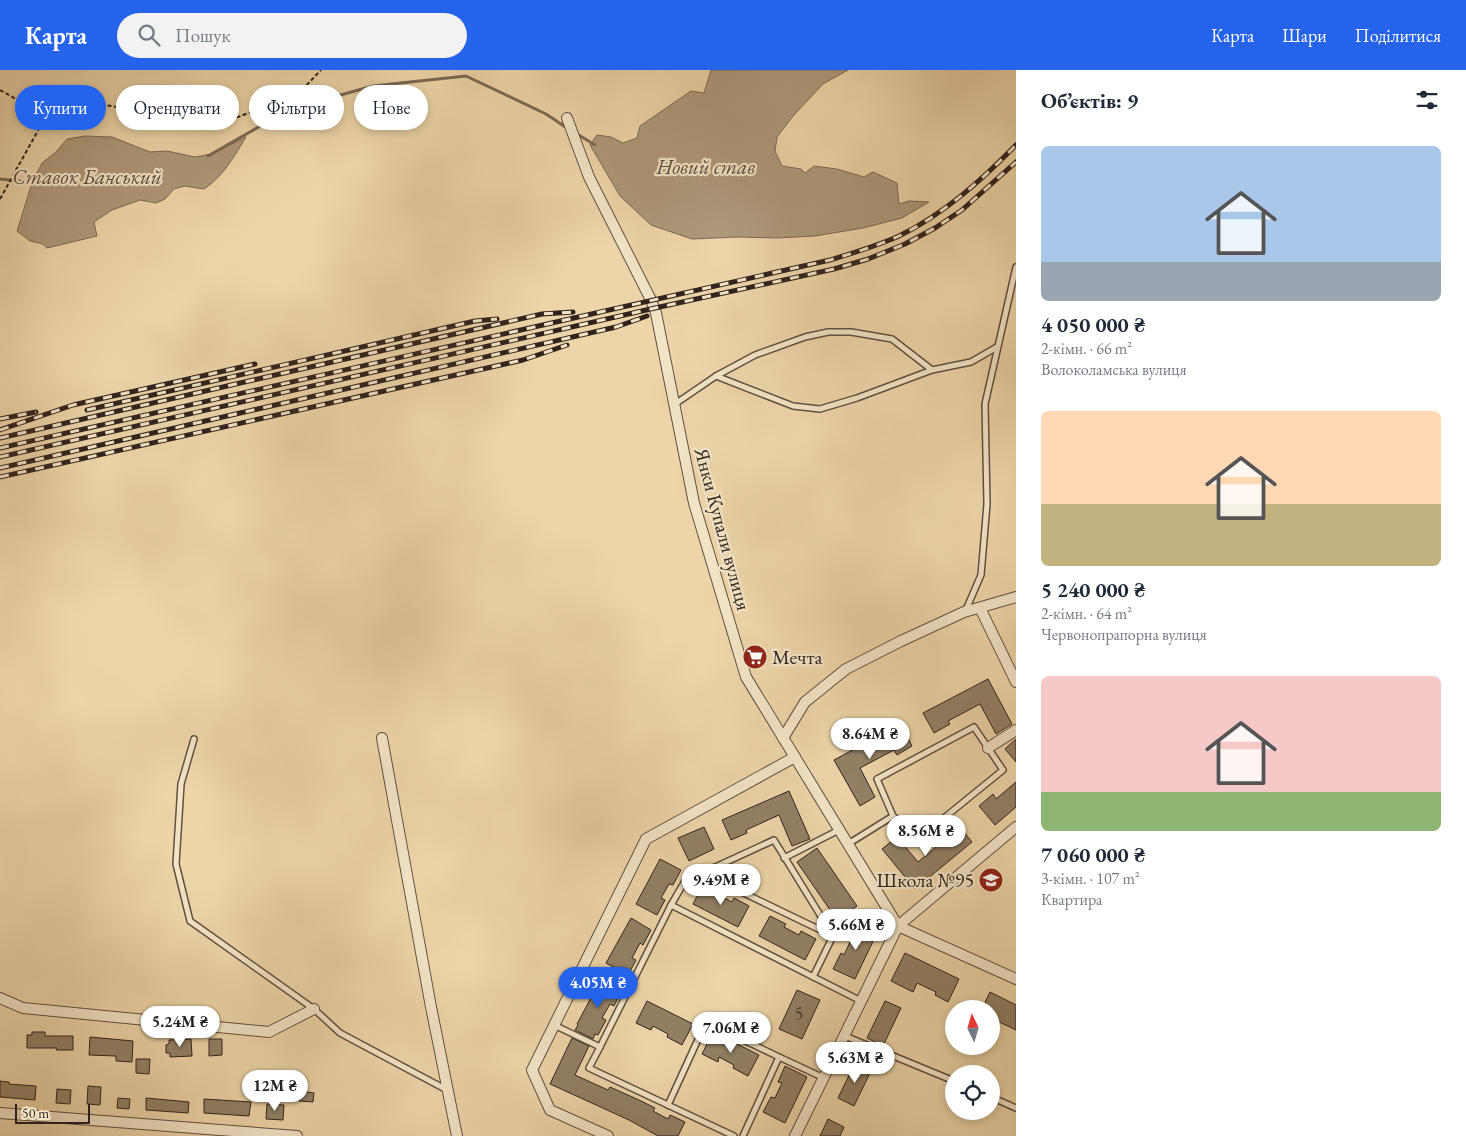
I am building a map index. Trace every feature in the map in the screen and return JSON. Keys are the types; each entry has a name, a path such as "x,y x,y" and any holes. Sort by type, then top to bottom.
{"street":[{"name":"Янки Купали вулиця","path":"568,118 589,177 656,313 694,502 746,677 898,926"},
{"path":"783,738 805,702 846,669 964,612 1016,597"},
{"path":"980,608 1016,682"},
{"path":"988,748 1016,730"},
{"path":"382,738 431,1007 457,1136"},
{"path":"608,1136 550,1110 532,1070 554,1025 646,839 794,757"},
{"path":"796,1136 898,926 1016,827"},
{"path":"898,926 1016,979"},
{"path":"0,998 23,1008 269,1032 314,1009"},
{"path":"0,1113 297,1136"}],"lane":[{"path":"964,612 981,575 987,504 985,404 1016,267"},
{"path":"675,404 716,376 755,356 805,337 828,332 851,332 892,339 932,370"},
{"path":"716,376 793,406 820,409 857,398 932,370 971,362 998,347"},
{"path":"974,727 1003,770 918,838 893,816 878,779 974,727"},
{"path":"194,739 181,784 176,864 190,921 314,1009 340,1033 448,1090"},
{"path":"848,844 893,816"},
{"path":"784,858 839,830"},
{"path":"734,1136 590,1068 600,1046 684,881 774,840 833,936"},
{"path":"702,873 833,936"},
{"path":"671,905 861,1001"},
{"path":"812,976 833,936"},
{"path":"668,1105 706,1022 824,1078"},
{"path":"554,1025 600,1046"},
{"path":"845,1036 945,1078"},
{"path":"743,1136 779,1057"},
{"path":"1000,1101 1016,1108"}],"path":[{"path":"106,105 186,118 238,117 298,94 321,70"},
{"path":"0,90 15,98"},
{"path":"0,199 38,130"}],"water":[{"name":"Новий став","path":"711,70 848,70 823,84 793,116 777,137 775,151 782,166 801,169 805,173 814,166 837,169 864,177 873,172 897,183 899,204 909,201 929,202 902,218 863,228 815,236 692,239 651,225 620,196 590,145 597,135 611,137 623,143 637,138 640,126 691,91 704,93"},
{"name":"Ставок Банський","path":"85,136 112,137 150,152 167,151 195,157 211,154 246,137 223,172 204,189 185,186 174,189 165,199 156,203 140,200 112,210 94,222 97,236 47,248 43,244 30,241 17,231 32,183 42,163 56,152 67,139"}],"building":[{"path":"988,679 1012,724 996,734 980,704 948,721 950,724 934,733 923,713"},
{"path":"901,724 912,746 897,755 894,750 860,768 875,797 860,806 834,760"},
{"path":"1016,739 1016,762 1005,749"},
{"path":"1016,782 1016,807 995,825 979,806 993,794 996,799"},
{"path":"789,791 810,839 792,846 779,815 746,830 747,833 731,840 722,820"},
{"path":"958,825 972,842 915,889 882,849 897,837 918,862 946,839 944,837"},
{"path":"704,827 714,849 689,861 678,838"},
{"path":"817,848 857,906 837,920 797,862"},
{"path":"660,859 681,870 673,885 669,884 661,898 665,900 657,915 636,904"},
{"path":"704,883 719,891 717,894 732,902 734,898 749,906 738,927 693,904"},
{"path":"770,916 786,924 784,927 799,935 801,931 816,939 805,960 759,936"},
{"path":"631,918 651,930 643,945 640,943 632,958 636,960 628,975 606,963"},
{"path":"855,922 877,933 855,979 833,969 841,953 844,955 851,940 847,938"},
{"path":"905,953 959,979 949,1000 945,1000 935,995 936,992 917,983 913,992 891,981"},
{"path":"601,979 622,990 614,1006 610,1004 602,1018 606,1020 598,1035 595,1034 593,1039 575,1030"},
{"path":"797,990 820,1000 802,1039 779,1029"},
{"path":"990,992 1016,1005 1016,1030 1000,1022 1000,1000 986,1000"},
{"path":"647,1001 693,1024 682,1045 667,1037 668,1034 653,1026 651,1030 636,1023"},
{"path":"885,1001 901,1008 883,1046 867,1038"},
{"path":"32,1032 45,1032 45,1036 73,1036 73,1050 27,1048 27,1035 32,1035"},
{"path":"713,1032 759,1055 748,1076 733,1068 734,1065 719,1057 718,1062 702,1054"},
{"path":"90,1037 133,1041 132,1062 116,1061 116,1056 89,1055"},
{"path":"572,1038 589,1046 575,1075 608,1090 610,1087 639,1100 655,1108 653,1111 668,1119 670,1115 685,1122 678,1136 658,1136 629,1120 550,1084"},
{"path":"191,1039 192,1056 170,1057 170,1053 166,1053 166,1045 169,1044 169,1040"},
{"path":"209,1039 222,1039 222,1055 209,1056"},
{"path":"136,1059 150,1059 149,1074 136,1073"},
{"path":"856,1061 872,1069 854,1106 838,1098"},
{"path":"785,1066 807,1077 785,1123 763,1112 771,1097 775,1098 782,1083 778,1082"},
{"path":"0,1081 9,1082 9,1084 36,1086 35,1100 0,1097"},
{"path":"88,1086 101,1087 100,1105 87,1104"},
{"path":"57,1089 71,1090 70,1104 56,1103"},
{"path":"300,1091 314,1093 313,1102 299,1101"},
{"path":"118,1098 130,1099 129,1109 117,1108"},
{"path":"146,1098 189,1102 188,1113 146,1110"},
{"path":"204,1099 251,1102 249,1116 204,1113"},
{"path":"267,1104 284,1105 283,1120 266,1119"},
{"path":"828,1119 844,1127 840,1136 820,1136"}],"waterway":[{"path":"208,156 290,109 373,86 466,76 546,114 567,128"},
{"path":"577,134 595,145"},
{"path":"0,179 36,183"}],"railway":[{"path":"0,448 830,260 891,240 916,227 962,195 1016,145"},
{"path":"0,457 834,269 868,259 905,244 935,228 962,210 1016,162"},
{"path":"0,438 542,314 573,312"},
{"path":"0,468 616,327 647,316"},
{"path":"87,410 475,321 497,319"},
{"path":"0,477 523,360 567,345"},
{"path":"0,430 73,405 255,364"},
{"path":"0,419 36,412"}],"place":[{"name":"Мечта","path":"755,657"},
{"name":"Школа №95","path":"991,880"}]}
